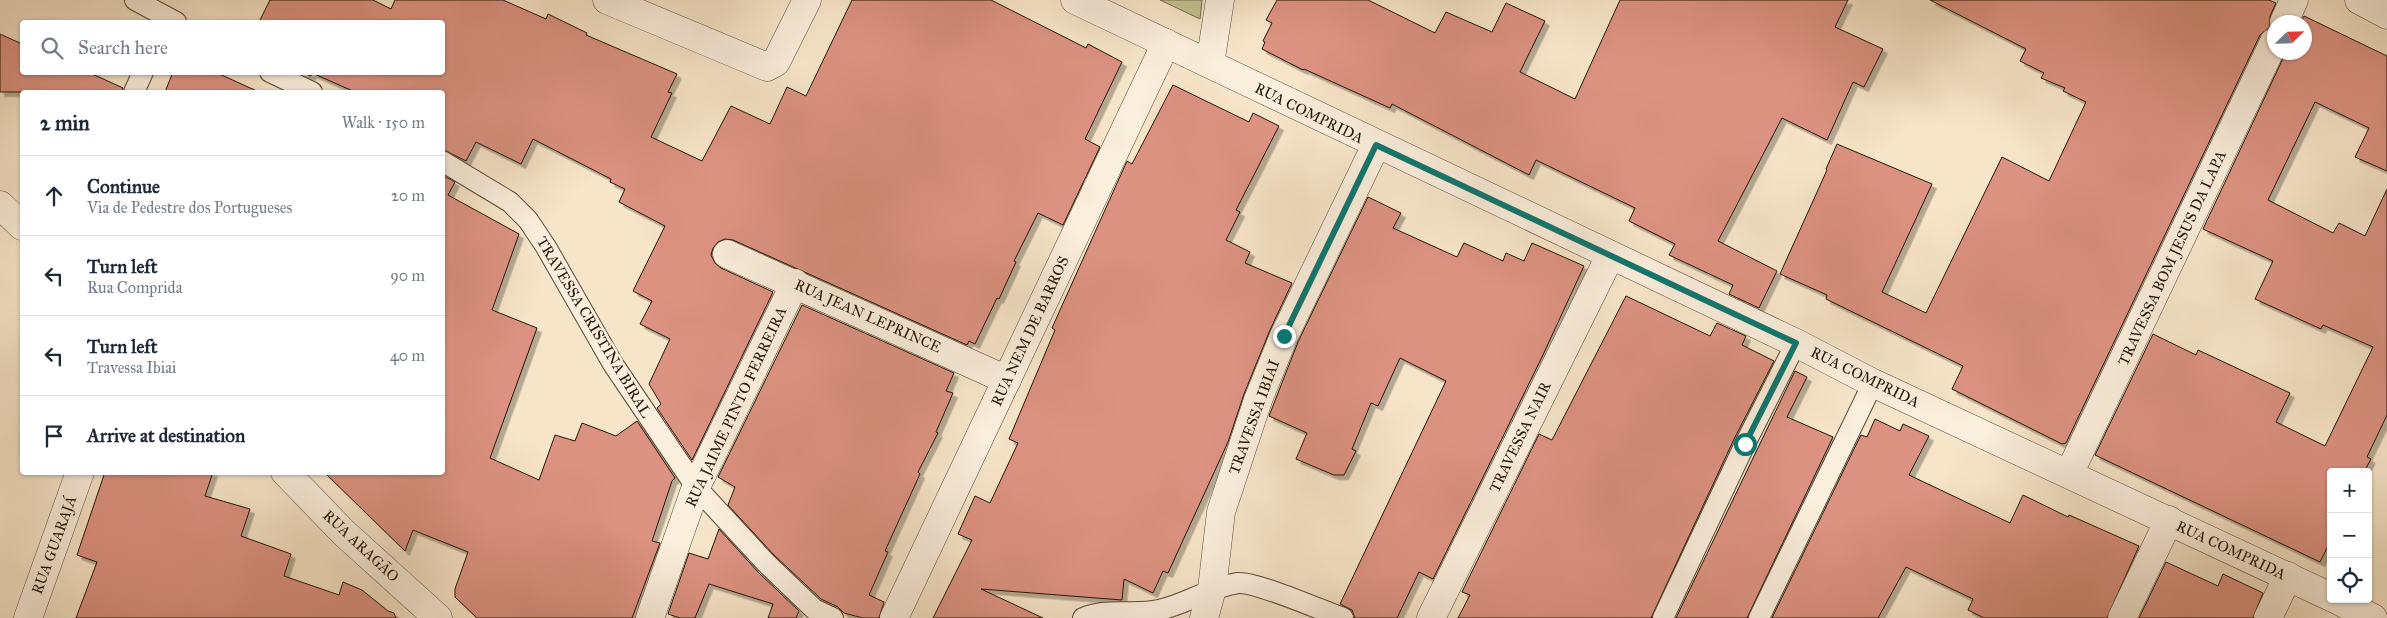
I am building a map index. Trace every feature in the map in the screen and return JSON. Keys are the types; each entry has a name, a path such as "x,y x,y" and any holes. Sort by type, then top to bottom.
{"street":[{"path":"607,0 767,66 776,62 807,0"},
{"name":"RUA COMPRIDA","path":"1074,0 1796,343 1873,383 2327,595"},
{"path":"1210,64 1220,0"},
{"path":"2287,15 2294,0"},
{"path":"2359,0 2387,15"},
{"name":"RUA NEM DE BARROS","path":"894,618 1166,44"},
{"name":"TRAVESSA BOM JESUS DA LAPA","path":"2069,474 2267,57"},
{"name":"TRAVESSA IBIAI","path":"1204,618 1212,589 1221,512 1258,400 1284,336 1376,145"},
{"path":"0,206 20,224"},
{"name":"RUA JEAN LEPRINCE","path":"727,254 1007,380"},
{"name":"TRAVESSA NAIR","path":"1431,618 1610,256"},
{"name":"RUA JAIME PINTO FERREIRA","path":"650,618 696,487 795,283"},
{"name":"RUA GUARAJÁ","path":"28,618 79,475"},
{"name":"RUA ARAGÃO","path":"288,475 344,533 438,618"},
{"path":"2122,618 2169,520"},
{"path":"2268,618 2288,576"},
{"path":"2343,603 2374,618"}],"lane":[{"path":"135,0 167,20"},
{"path":"135,90 142,75"},
{"path":"276,75 308,90"},
{"name":"TRAVESSA CRISTINA BIRAL","path":"445,164 510,202 528,220 546,247 613,364 696,487 780,577 814,609 833,618"},
{"path":"1663,618 1745,444 1796,343"},
{"path":"1760,618 1873,383"},
{"path":"1083,618 1102,613 1157,611 1212,589 1247,582 1343,618"}],"shaded area":[{"path":"1160,0 1202,0 1200,19"}],"building":[{"path":"270,0 373,0 391,9 395,0 503,0 546,19 548,14 587,33 586,35 677,74 668,92 672,93 651,137 702,161 731,106 770,124 787,87 806,96 852,0 991,0 1086,48 1088,44 1122,62 1085,139 1100,147 1063,225 1038,213 1014,261 1016,262 999,299 997,298 975,344 969,341 967,345 733,240 725,239 718,242 713,248 711,255 715,263 721,268 773,292 692,460 657,408 661,404 649,384 670,339 640,324 652,301 633,291 665,226 619,202 625,189 610,182 611,179 533,139 521,164 476,142 466,161 445,150 445,90 350,90 317,75 445,75 445,20 260,20"},
{"path":"1277,0 1368,0 1435,33 1446,12 1492,32 1506,3 1545,21 1520,72 1575,99 1620,0 1848,0 1835,27 1883,49 1864,87 1853,82 1827,140 1782,118 1718,241 1777,271 1759,308 1729,294 1733,285 1669,255 1675,244 1629,221 1635,208 1536,160 1529,175 1392,104 1390,108 1303,70 1262,49 1265,42 1263,41 1272,23 1266,20"},
{"path":"1930,0 2269,0 2276,3 2270,15 2267,15 2267,29 2260,35 2066,443 2062,444 1952,389 1963,366 1826,299 1827,295 1780,274 1837,144 1932,184 1882,292 1926,313 2002,157 2049,181 2086,102 2063,91 2065,88 2041,78 2044,73 2020,61 2026,49"},
{"path":"2312,20 2387,56 2387,171 2355,157 2369,128 2315,102 2268,200 2333,233 2339,223 2365,236 2387,189 2387,415 2367,457 2371,459 2366,468 2327,468 2327,548 2320,562 2095,455 2153,334 2196,355 2198,350 2290,393 2276,422 2325,446 2373,347 2323,325 2321,329 2255,299 2273,261 2203,229 2282,60 2312,60"},
{"path":"0,34 20,43 20,75 95,75 123,88 122,90 20,90 20,92 0,92"},
{"path":"172,75 222,75 255,90 166,90"},
{"path":"1173,85 1249,122 1253,113 1279,126 1236,210 1240,212 1226,240 1250,252 1245,263 1292,283 1270,330 1244,394 1228,442 1168,573 1163,571 1153,593 1124,579 1122,600 981,589 1043,618 933,618 972,540 958,534 975,496 990,503 1018,443 1009,439 1055,330 1052,328 1127,161 1132,164"},
{"path":"445,177 455,182 448,195 519,234 492,310 537,328 490,458 539,480 555,435 575,441 582,423 616,436 637,421 675,478 672,481 652,541 660,543 632,618 477,618 455,597 455,589 468,552 413,530 405,551 327,475 445,475"},
{"path":"1368,197 1401,213 1393,228 1457,257 1464,243 1503,261 1506,253 1524,261 1532,243 1584,266 1542,357 1433,579 1419,572 1397,618 1355,618 1352,610 1340,604 1446,381 1400,358 1378,406 1371,403 1352,449 1356,451 1344,475 1334,475 1296,459 1307,433 1269,416 1298,342"},
{"path":"1626,296 1710,336 1717,323 1746,336 1742,345 1774,361 1734,439 1651,618 1458,618 1470,595 1462,592 1539,434 1552,440"},
{"path":"802,305 954,373 946,391 953,393 936,432 938,433 918,472 920,474 885,551 888,552 869,595 884,602 879,618 863,618 844,613 838,607 821,599 774,555 728,505 735,487 718,477"},
{"path":"1795,371 1807,377 1787,417 1833,437 1747,618 1676,618"},
{"path":"1875,419 1900,431 1903,424 1929,436 1909,475 2010,523 2023,495 2068,517 2069,515 2139,546 2107,618 1984,618 1968,610 1973,599 1906,567 1878,618 1772,618 1861,435 1867,437"},
{"path":"104,475 212,475 205,496 250,509 241,536 291,554 284,576 339,595 343,582 362,590 388,611 394,613 396,618 76,618 97,562 77,555"},
{"path":"719,529 758,572 799,611 796,618 768,618 773,604 709,584 695,618 680,618 668,614 689,553 708,559"},
{"path":"2166,562 2218,586 2223,574 2263,593 2253,618 2139,618"}],"route":[{"path":"1284,336 1376,145 1796,343 1745,444"}]}
